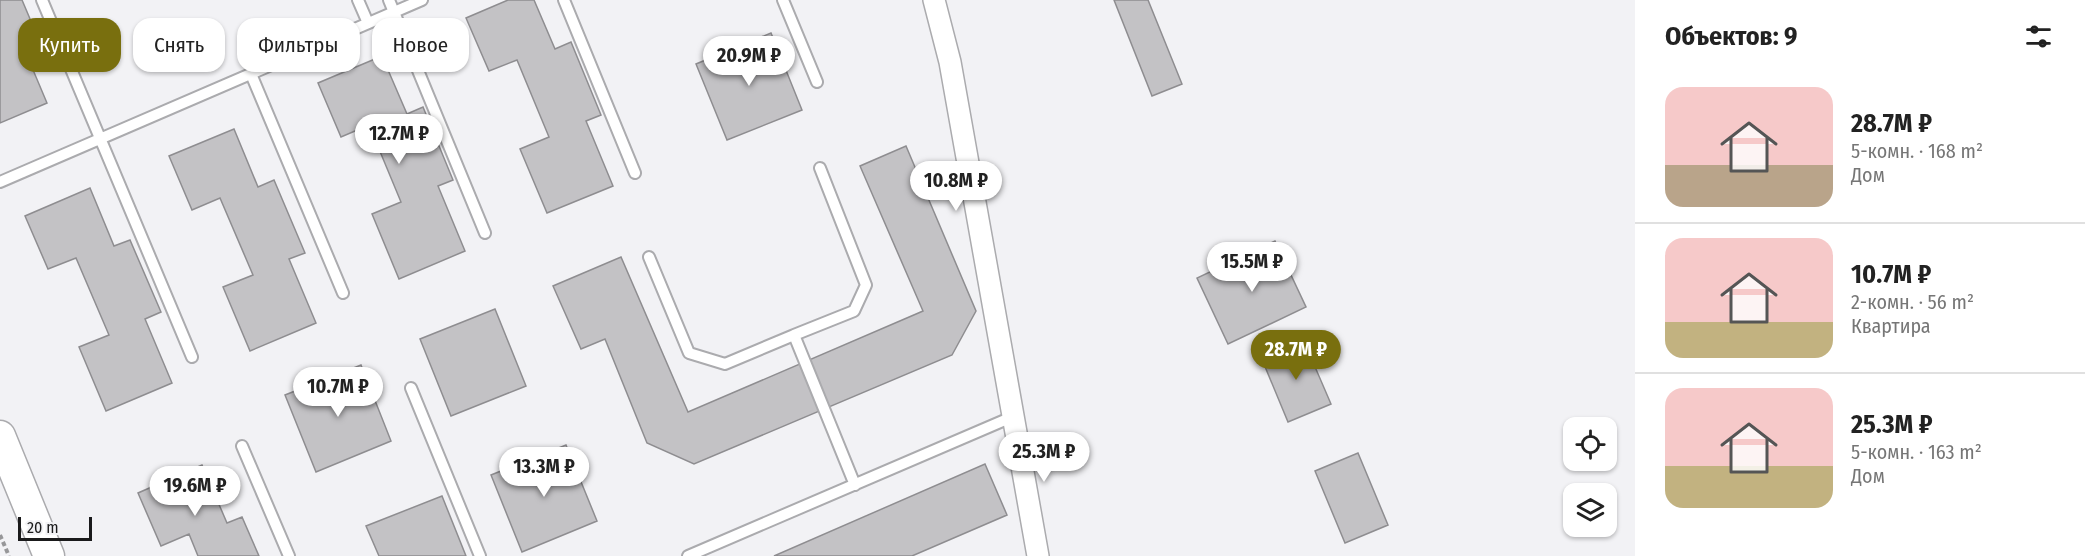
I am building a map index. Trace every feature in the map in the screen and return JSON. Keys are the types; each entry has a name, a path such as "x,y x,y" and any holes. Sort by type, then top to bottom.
{"street":[{"path":"934,0 950,62 1038,556"},
{"path":"0,436 49,556"}],"lane":[{"path":"42,0 192,357"},
{"path":"358,0 368,23"},
{"path":"389,0 485,233"},
{"path":"0,182 422,0"},
{"path":"564,0 635,173"},
{"path":"783,0 817,82"},
{"path":"251,74 343,293"},
{"path":"649,257 689,353 725,364 854,311 866,285 820,168"},
{"path":"794,335 855,485"},
{"path":"411,388 480,556"},
{"path":"688,556 1012,417"},
{"path":"242,446 289,556"}],"path":[{"path":"0,535 9,556"}],"building":[{"path":"0,0 22,0 30,18 18,18 18,72 34,72 47,103 0,123"},
{"path":"508,0 534,0 555,49 571,42 601,115 586,121 613,186 547,213 520,149 549,137 517,60 489,71 469,25 469,18 466,18"},
{"path":"1114,0 1148,0 1182,84 1152,96"},
{"path":"771,33 802,110 727,140 696,64"},
{"path":"372,60 372,72 389,72 407,114 423,107 453,180 438,186 465,251 399,279 372,214 401,202 369,125 341,137 318,83 344,72 360,72 360,65"},
{"path":"234,129 258,187 274,180 305,253 289,259 316,323 250,351 223,287 253,275 220,198 192,210 169,156"},
{"path":"906,146 976,311 952,355 694,464 647,443 605,339 581,349 553,286 621,257 688,412 923,311 860,166"},
{"path":"90,188 114,246 130,240 161,312 145,319 172,383 106,411 79,347 109,335 76,258 48,269 25,216"},
{"path":"1275,241 1306,307 1228,344 1197,278"},
{"path":"495,309 526,386 451,416 420,339"},
{"path":"1303,339 1331,404 1288,422 1261,357"},
{"path":"361,365 391,441 316,472 285,395"},
{"path":"566,445 597,521 522,552 491,475"},
{"path":"1358,453 1388,525 1345,543 1315,471"},
{"path":"985,464 1007,515 912,556 774,556"},
{"path":"202,465 227,523 242,517 259,556 198,556 189,534 161,546 138,493"},
{"path":"442,496 466,556 379,556 366,526"}]}
